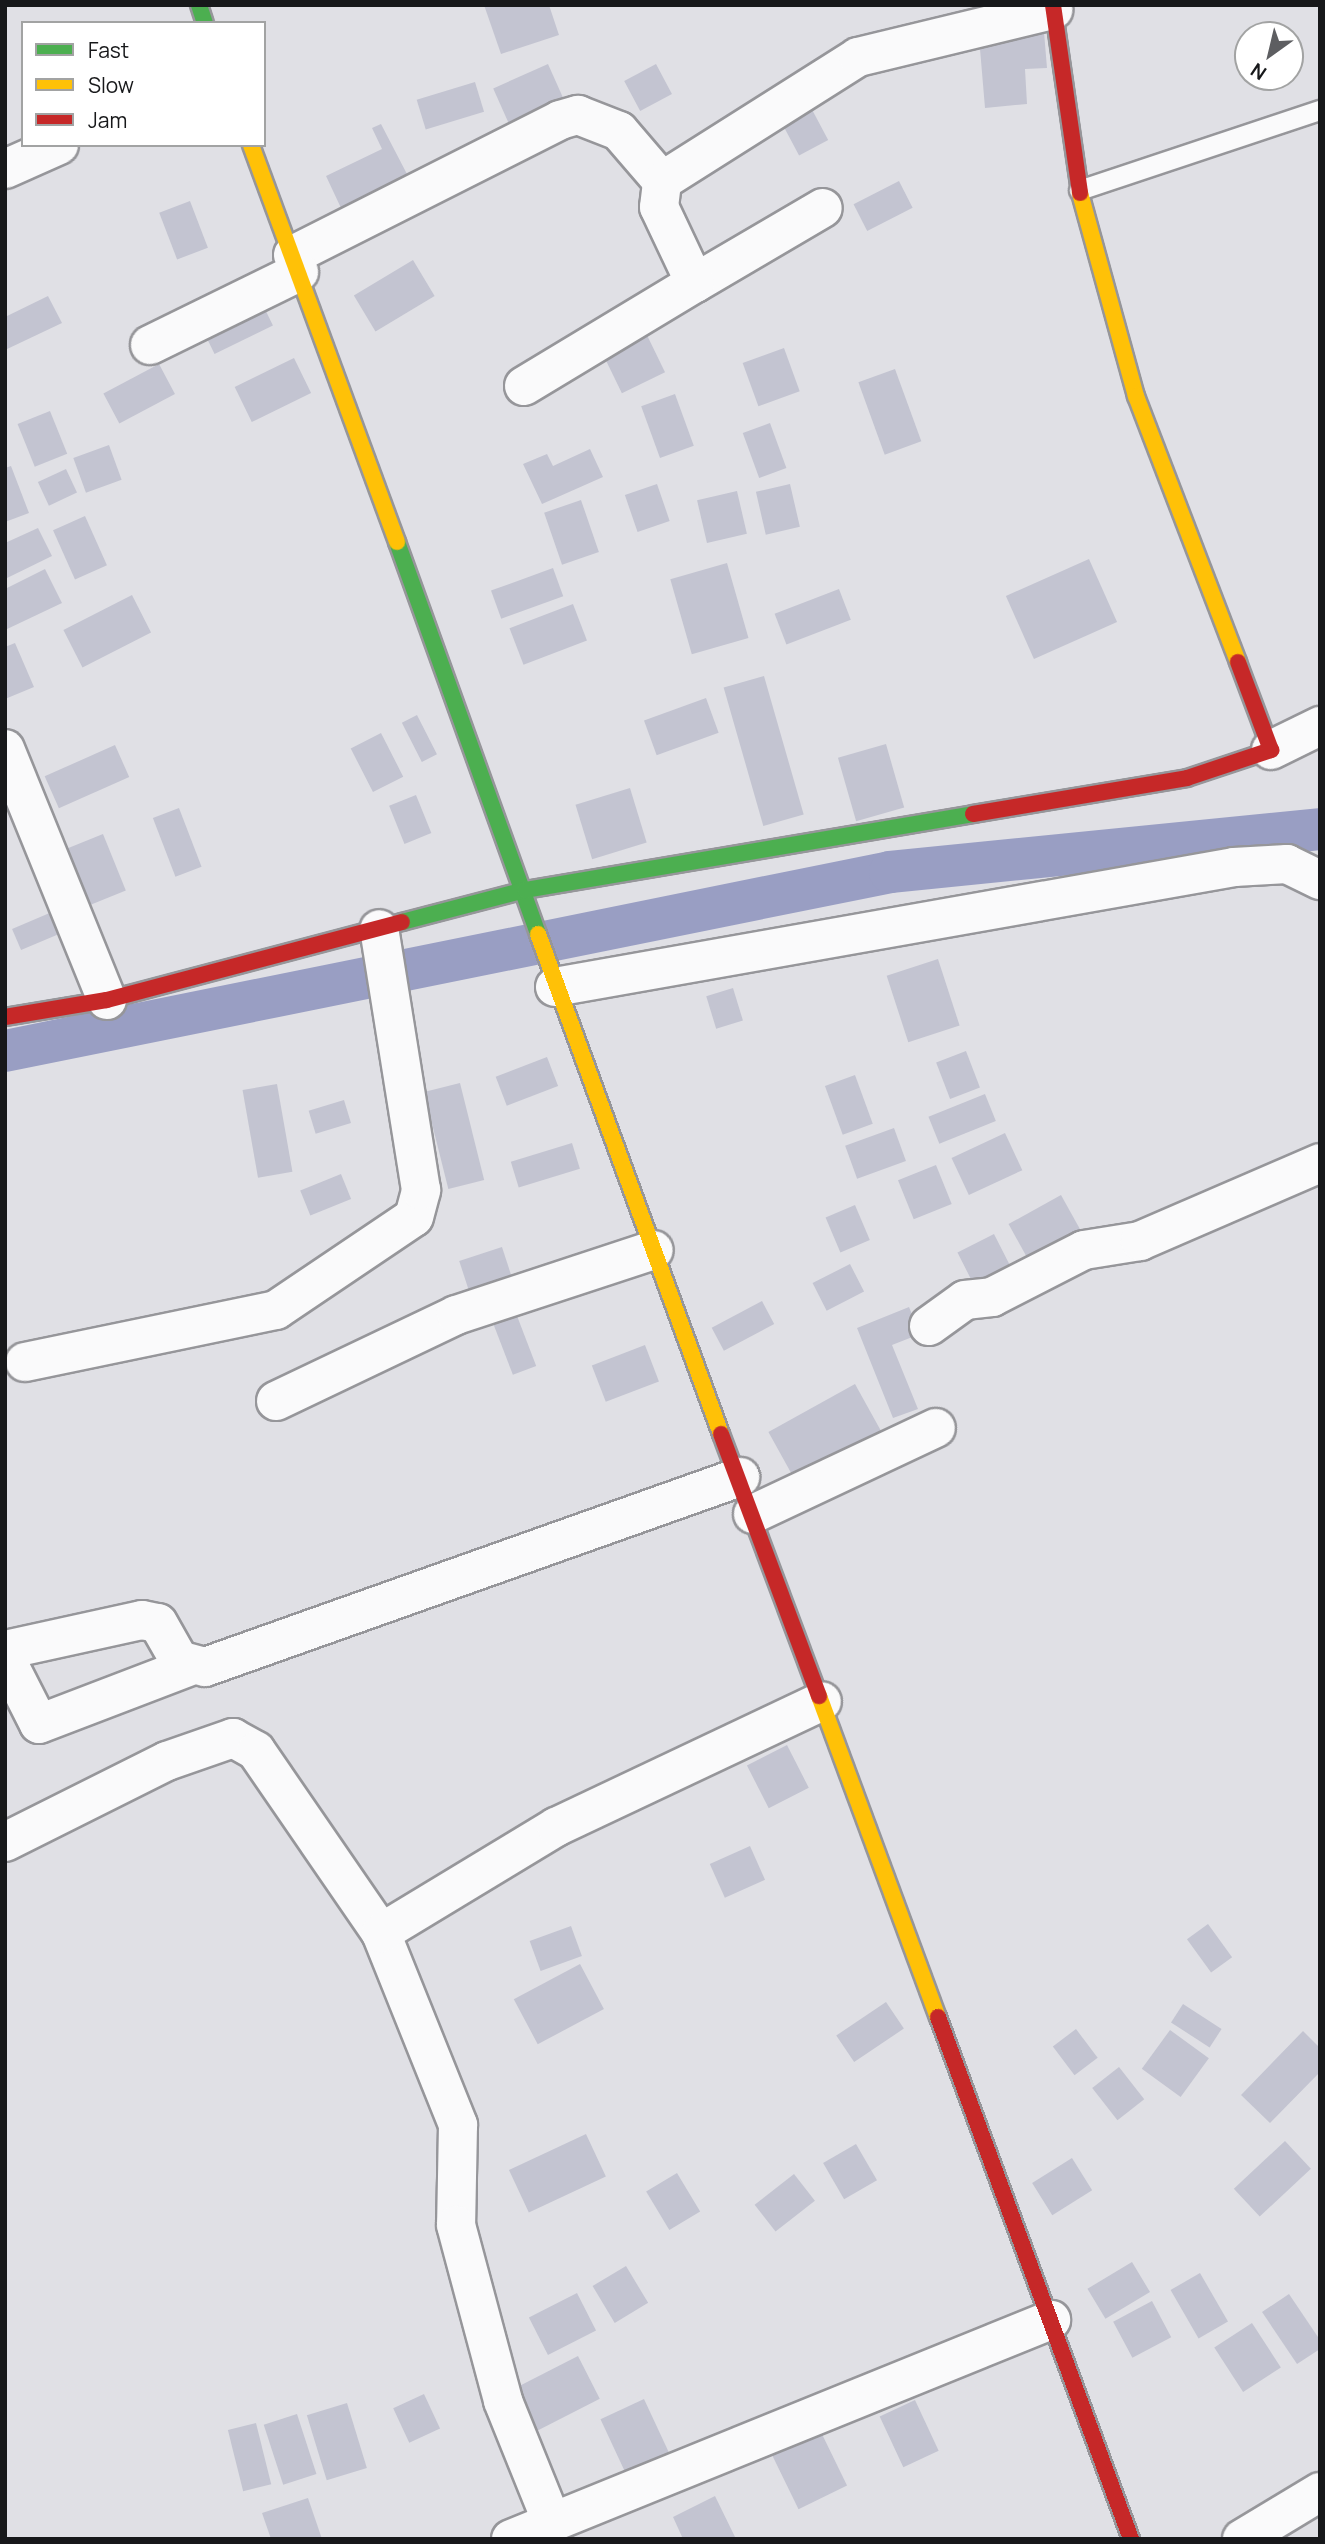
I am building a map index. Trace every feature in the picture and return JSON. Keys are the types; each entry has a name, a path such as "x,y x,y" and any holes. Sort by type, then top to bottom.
{"street":[{"path":"662,181 786,97 858,57 1053,7 1079,190 1136,396 1271,750"},
{"path":"150,345 296,263 578,115 619,131 662,181 659,207 695,283"},
{"path":"5,169 54,147"},
{"path":"252,147 525,890 552,980 740,1477 1131,2539"},
{"path":"524,386 823,208"},
{"path":"5,1017 107,1000 381,939 525,890 1186,778 1271,750 1320,726"},
{"path":"9,770 107,1000"},
{"path":"552,980 1234,867 1287,864 1320,880"},
{"path":"25,1362 276,1310 403,1229 420,1205 421,1190 381,939"},
{"path":"929,1326 964,1300 992,1297 1084,1250 1140,1241 1320,1163"},
{"path":"276,1401 457,1315 654,1250"},
{"path":"753,1514 936,1428"},
{"path":"5,1657 39,1724 191,1667 205,1667 740,1477"},
{"path":"5,1650 142,1620 158,1623 179,1660 191,1667"},
{"path":"382,1933 556,1827 822,1701"},
{"path":"5,1842 167,1761 233,1738 256,1751 382,1933 458,2125 456,2225 503,2400 552,2522"},
{"path":"511,2539 1051,2320"},
{"path":"1242,2539 1320,2492"}],"lane":[{"path":"1079,190 1320,110"}],"building":[{"path":"484,5 549,5 559,35 501,54"},
{"path":"1044,32 1047,68 1025,69 1027,104 985,108 979,37"},
{"path":"548,64 563,98 508,122 493,88"},
{"path":"656,64 672,94 640,111 624,81"},
{"path":"475,82 484,112 426,129 417,100"},
{"path":"808,102 828,140 799,155 779,117"},
{"path":"381,124 408,176 341,208 326,176 382,149 372,128"},
{"path":"899,181 913,208 867,231 854,204"},
{"path":"190,201 208,248 177,260 159,213"},
{"path":"413,260 435,296 375,332 354,296"},
{"path":"48,296 62,323 5,350 5,317"},
{"path":"262,303 273,325 215,354 204,331"},
{"path":"644,329 665,372 622,393 601,350"},
{"path":"784,348 800,391 758,406 743,363"},
{"path":"294,358 311,393 252,422 235,387"},
{"path":"159,364 175,394 119,424 103,394"},
{"path":"895,369 921,441 885,455 858,382"},
{"path":"675,394 694,446 660,458 641,406"},
{"path":"50,411 67,454 35,467 18,424"},
{"path":"770,423 786,468 759,478 743,433"},
{"path":"109,445 122,480 86,493 73,458"},
{"path":"590,449 603,477 542,504 523,464 547,454 553,466"},
{"path":"11,466 29,513 5,522 5,468"},
{"path":"66,469 77,493 49,506 38,482"},
{"path":"657,484 670,521 638,532 625,495"},
{"path":"790,484 800,527 766,535 756,492"},
{"path":"737,491 747,534 707,543 697,500"},
{"path":"581,500 599,552 562,565 544,513"},
{"path":"85,516 107,565 75,580 53,530"},
{"path":"38,528 52,556 5,579 5,543"},
{"path":"1089,559 1117,622 1034,659 1006,596"},
{"path":"727,563 748,638 692,654 670,579"},
{"path":"553,568 563,596 501,619 491,591"},
{"path":"45,569 62,603 5,630 5,589"},
{"path":"839,589 851,620 786,645 775,614"},
{"path":"132,595 151,632 82,667 63,630"},
{"path":"573,604 587,640 523,665 510,628"},
{"path":"15,643 34,687 5,699 5,647"},
{"path":"764,676 804,814 763,826 724,688"},
{"path":"706,698 719,733 657,755 644,721"},
{"path":"417,715 437,754 422,762 402,723"},
{"path":"381,733 403,777 373,792 351,748"},
{"path":"886,744 904,807 856,821 838,758"},
{"path":"115,745 129,777 59,808 45,776"},
{"path":"630,788 647,843 592,859 575,805"},
{"path":"416,795 431,833 404,844 389,806"},
{"path":"179,808 202,867 175,877 153,818"},
{"path":"103,834 126,891 89,906 66,849"},
{"path":"59,909 68,930 21,950 12,929"},
{"path":"938,959 960,1026 908,1042 887,976"},
{"path":"733,988 743,1021 716,1029 706,996"},
{"path":"966,1051 980,1087 950,1099 936,1062"},
{"path":"547,1057 558,1086 507,1106 496,1077"},
{"path":"855,1075 873,1124 843,1135 825,1086"},
{"path":"460,1083 484,1180 448,1189 424,1092"},
{"path":"277,1084 292,1172 258,1178 243,1090"},
{"path":"985,1094 996,1121 939,1144 928,1117"},
{"path":"344,1100 351,1123 316,1134 309,1111"},
{"path":"894,1128 906,1161 857,1179 845,1146"},
{"path":"1005,1133 1022,1170 969,1195 952,1158"},
{"path":"572,1143 580,1169 519,1188 511,1162"},
{"path":"936,1165 952,1204 914,1219 898,1180"},
{"path":"341,1174 351,1199 310,1216 300,1190"},
{"path":"1061,1195 1083,1234 1030,1263 1009,1224"},
{"path":"855,1205 870,1240 840,1252 826,1218"},
{"path":"994,1234 1013,1271 977,1290 957,1253"},
{"path":"502,1247 514,1285 472,1299 459,1261"},
{"path":"850,1264 864,1292 827,1311 813,1283"},
{"path":"762,1301 774,1324 724,1351 712,1328"},
{"path":"909,1307 920,1334 892,1345 918,1409 893,1418 857,1328"},
{"path":"514,1308 536,1366 513,1375 491,1317"},
{"path":"645,1345 659,1381 606,1402 592,1365"},
{"path":"855,1384 886,1440 799,1488 768,1432"},
{"path":"787,1745 809,1788 769,1808 747,1765"},
{"path":"750,1846 765,1880 725,1898 710,1864"},
{"path":"1208,1924 1232,1957 1211,1972 1187,1939"},
{"path":"571,1926 582,1956 541,1971 530,1941"},
{"path":"580,1964 604,2009 538,2044 514,1999"},
{"path":"886,2002 904,2029 854,2062 836,2036"},
{"path":"1183,2004 1222,2029 1210,2048 1171,2022"},
{"path":"1076,2029 1098,2058 1075,2075 1053,2046"},
{"path":"1170,2030 1209,2058 1181,2097 1142,2069"},
{"path":"1303,2031 1320,2048 1320,2072 1270,2123 1241,2095"},
{"path":"1119,2067 1144,2099 1117,2120 1092,2088"},
{"path":"586,2134 606,2177 529,2213 509,2170"},
{"path":"1285,2141 1311,2169 1260,2217 1234,2189"},
{"path":"856,2144 877,2180 844,2199 823,2163"},
{"path":"1072,2158 1092,2190 1052,2215 1032,2183"},
{"path":"677,2173 700,2212 669,2230 646,2192"},
{"path":"794,2174 815,2201 776,2232 755,2205"},
{"path":"1132,2262 1150,2292 1105,2319 1087,2289"},
{"path":"626,2266 648,2303 615,2323 593,2286"},
{"path":"1200,2273 1228,2321 1199,2338 1171,2290"},
{"path":"577,2293 596,2330 548,2355 529,2318"},
{"path":"1289,2294 1320,2340 1320,2349 1297,2364 1262,2312"},
{"path":"1152,2301 1171,2337 1132,2358 1113,2322"},
{"path":"1252,2323 1281,2367 1243,2392 1214,2348"},
{"path":"578,2356 600,2399 535,2432 513,2389"},
{"path":"424,2394 440,2428 409,2443 393,2408"},
{"path":"644,2399 670,2455 627,2475 600,2419"},
{"path":"915,2400 939,2451 903,2467 880,2416"},
{"path":"347,2403 367,2468 327,2480 307,2415"},
{"path":"297,2414 316,2474 283,2485 264,2425"},
{"path":"256,2423 271,2484 243,2491 228,2430"},
{"path":"819,2428 847,2486 799,2509 770,2452"},
{"path":"715,2496 736,2539 683,2539 673,2517"},
{"path":"308,2498 322,2539 271,2539 262,2513"}],"waterway":[{"path":"5,1051 890,872 1320,829"}],"traffic: fast":[{"path":"199,5 204,21"},
{"path":"397,542 538,934"},
{"path":"402,922 525,890 973,814"}],"traffic: slow":[{"path":"252,147 397,542"},
{"path":"1080,193 1136,396 1238,662"},
{"path":"538,934 721,1434"},
{"path":"819,1696 938,2017"}],"traffic: jam":[{"path":"1053,5 1080,193"},
{"path":"973,814 1187,778 1271,750 1238,662"},
{"path":"5,1017 107,1000 402,922"},
{"path":"721,1434 819,1696"},
{"path":"938,2017 1131,2539"}]}
